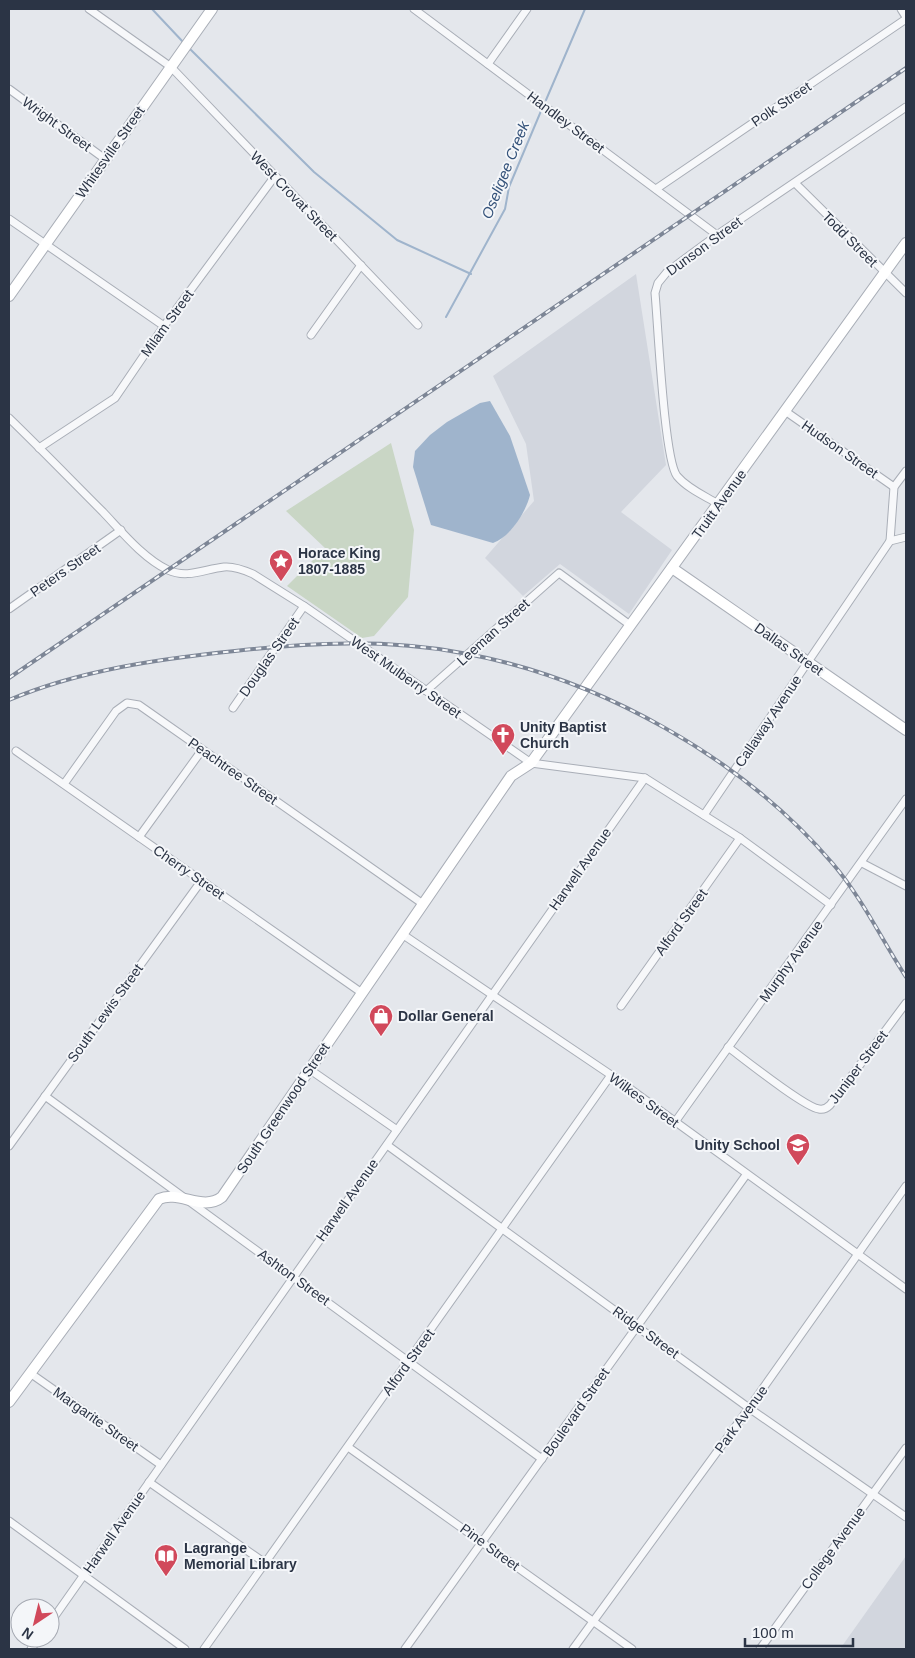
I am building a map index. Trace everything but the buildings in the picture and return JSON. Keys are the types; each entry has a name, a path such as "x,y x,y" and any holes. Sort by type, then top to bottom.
{"street":[{"name":"West Crovat Street","path":"89,9 171,67 418,325"},
{"name":"Whitesville Street","path":"9,296 212,9"},
{"name":"Handley Street","path":"414,9 717,234"},
{"path":"488,64 527,9"},
{"path":"901,9 906,18"},
{"name":"Polk Street","path":"656,189 906,18"},
{"name":"Wright Street","path":"9,89 105,158"},
{"name":"Dunson Street","path":"718,504 694,490 677,476 673,468 666,422 655,293 658,283 667,272 717,234 796,184 906,107"},
{"name":"Milam Street","path":"39,448 115,398 164,326 275,176"},
{"name":"Todd Street","path":"796,184 906,293"},
{"path":"9,219 164,326"},
{"name":"Truitt Avenue","path":"531,763 906,243"},
{"path":"311,335 361,265"},
{"name":"Hudson Street","path":"785,411 894,487"},
{"name":"West Mulberry Street","path":"9,418 148,556 169,570 183,574 225,567 244,570 304,606 531,763 645,778 740,838 831,904"},
{"path":"906,471 894,487 890,541 906,538"},
{"name":"Peters Street","path":"9,609 121,530"},
{"name":"Callaway Avenue","path":"704,815 890,541"},
{"name":"Dallas Street","path":"672,568 906,730"},
{"name":"Leeman Street","path":"426,691 559,573 630,625"},
{"name":"Douglas Street","path":"233,708 304,606"},
{"name":"Peachtree Street","path":"64,784 116,711 127,703 139,705 423,904"},
{"path":"139,837 202,750"},
{"name":"Cherry Street","path":"16,751 362,993"},
{"name":"South Greenwood Street","path":"9,1402 158,1200 167,1197 209,1202 222,1197 511,776 531,763"},
{"name":"Harwell Avenue","path":"60,1609 645,778"},
{"name":"Murphy Avenue","path":"675,1122 906,799"},
{"name":"Alford Street","path":"621,1006 740,838"},
{"path":"862,863 906,886"},
{"name":"South Lewis Street","path":"9,1146 202,880"},
{"name":"Wilkes Street","path":"402,934 611,1075 746,1175 906,1289"},
{"name":"Juniper Street","path":"728,1047 803,1102 818,1109 825,1109 830,1105 906,1004"},
{"path":"310,1070 397,1130"},
{"name":"Alford Street","path":"204,1649 504,1229 611,1075"},
{"name":"Ashton Street","path":"45,1096 542,1459"},
{"name":"Ridge Street","path":"387,1145 750,1408 906,1516"},
{"name":"Boulevard Street","path":"405,1649 484,1542 746,1175"},
{"name":"Park Avenue","path":"573,1649 750,1408 906,1186"},
{"name":"Margarite Street","path":"30,1373 161,1465"},
{"name":"Pine Street","path":"348,1447 632,1649"},
{"name":"College Avenue","path":"760,1649 906,1448"},
{"path":"149,1482 265,1563"},
{"path":"9,1521 185,1649"}],"shaded area":[{"path":"636,274 666,465 621,512 672,550 629,614 560,564 523,596 485,558 534,501 526,444 493,376"},
{"path":"906,1556 906,1649 840,1649"}],"green space":[{"path":"391,443 414,530 408,597 374,636 362,638 287,586 325,548 286,511"}],"water":[{"path":"490,401 510,436 530,495 525,509 511,530 493,543 431,525 413,467 415,451 430,435 447,422 480,403"}],"waterway":[{"path":"152,9 184,43"},
{"name":"Oseligee Creek","path":"546,100 585,9"},
{"path":"189,48 314,172 397,240 471,274"},
{"name":"Oseligee Creek","path":"446,317 505,209 509,187 541,111"}],"railway":[{"path":"9,678 906,68"},
{"path":"9,700 92,673 149,662 263,648 349,643 406,646 462,653 513,665 565,681 616,703 665,728 712,757 757,790 797,826 833,864 863,905 906,977"}],"place":[{"name":"Horace King 1807-1885","path":"281,582"},
{"name":"Unity Baptist Church","path":"503,756"},
{"name":"Dollar General","path":"381,1037"},
{"name":"Unity School","path":"798,1166"},
{"name":"Lagrange Memorial Library","path":"166,1577"}]}
